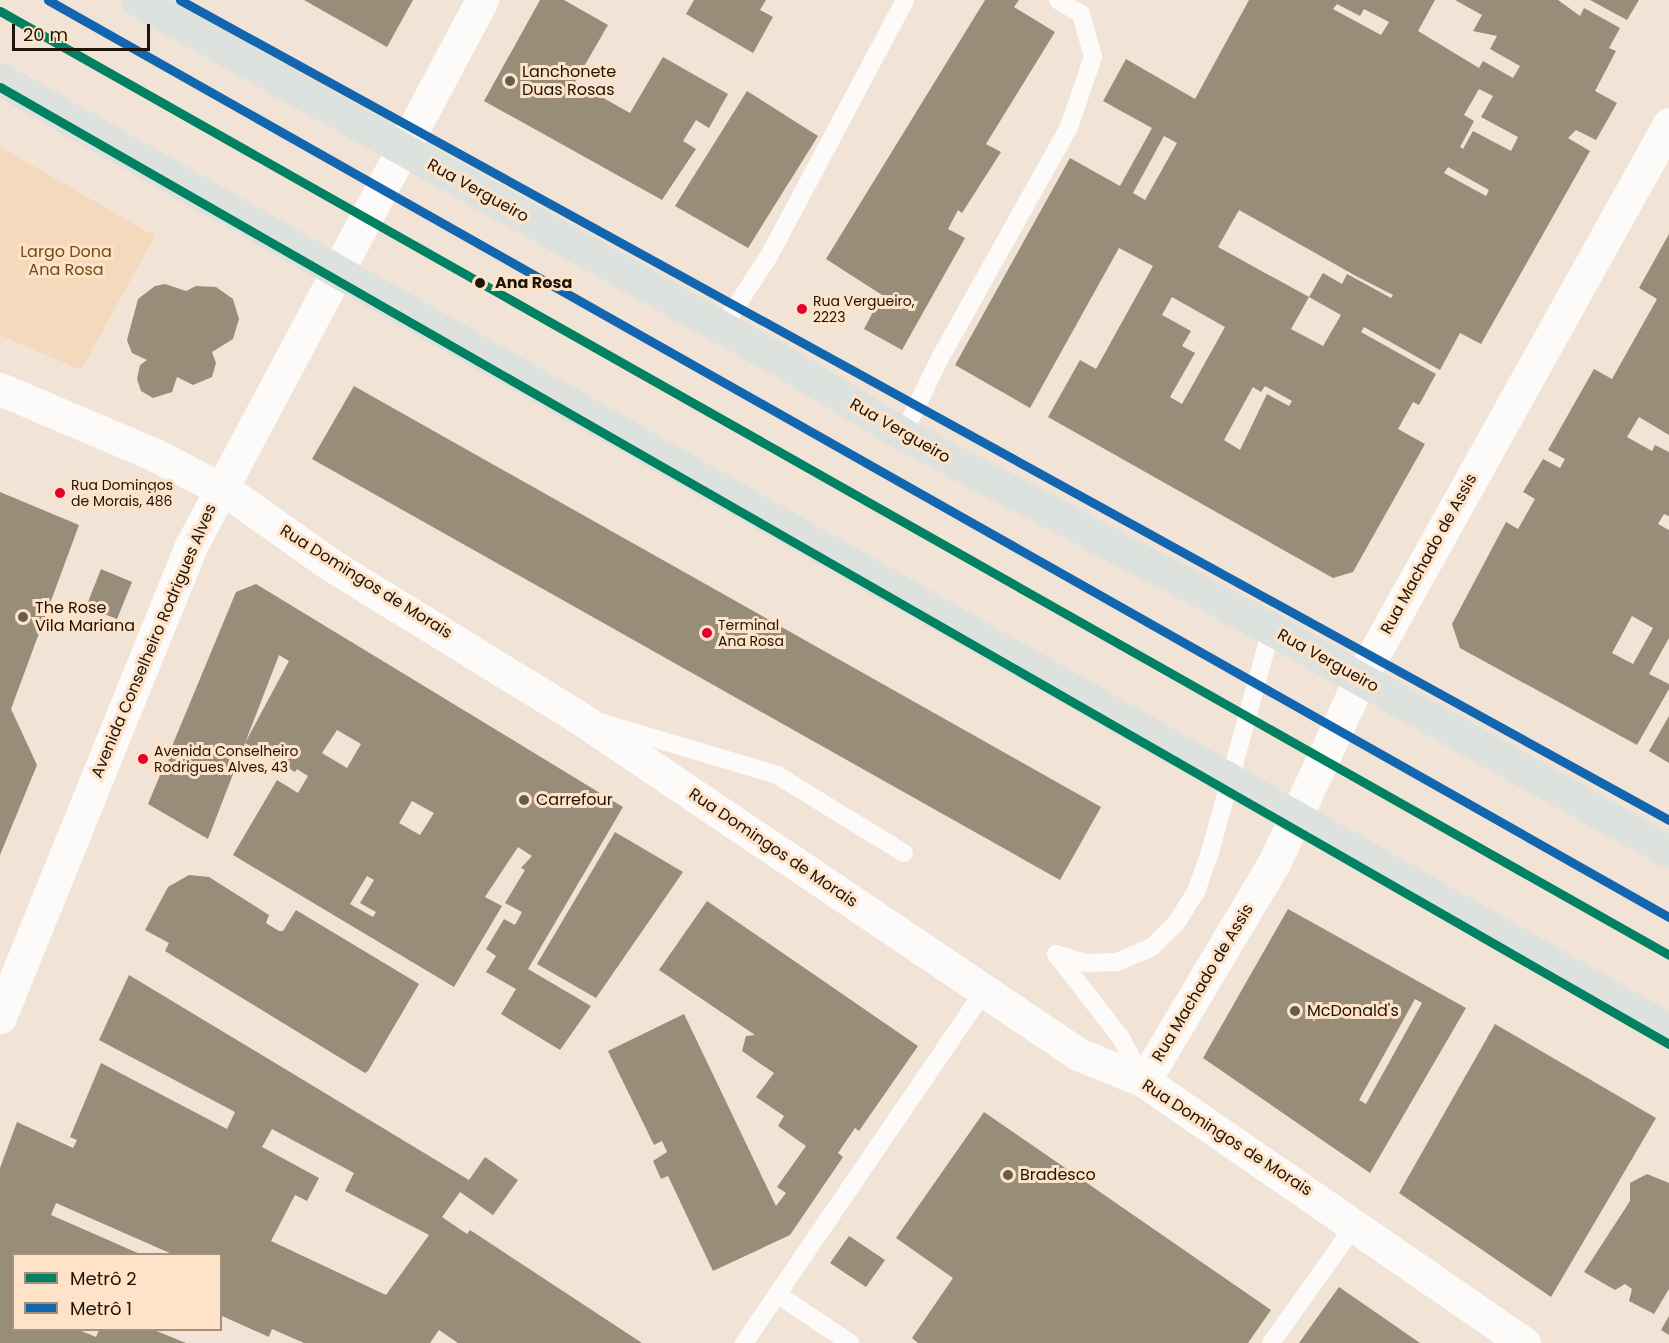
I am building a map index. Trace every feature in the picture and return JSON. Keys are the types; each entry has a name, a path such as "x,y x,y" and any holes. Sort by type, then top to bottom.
{"main road":[{"name":"Rua Vergueiro","path":"137,0 722,328 903,434 1271,629 1669,851"},
{"path":"0,79 336,273 1299,817 1669,1030"}],"street":[{"name":"Avenida Conselheiro Rodrigues Alves","path":"0,1017 111,737 191,546 482,0"},
{"name":"Rua Machado de Assis","path":"1144,1082 1299,817 1360,679 1669,124"},
{"name":"Rua Domingos de Morais","path":"0,389 151,453 220,488 331,565 575,715 1078,1054 1144,1082 1356,1224 1524,1343"}],"lane":[{"path":"722,328 769,256 905,0"},
{"path":"903,434 1072,117 1093,57 1081,14 1058,0"},
{"path":"1144,1082 1121,1038 1056,954 1085,963 1117,962 1152,947 1177,922 1196,892 1211,849 1228,778 1271,629"},
{"path":"575,715 777,775 904,853"},
{"path":"744,1343 985,990"},
{"path":"1271,1343 1356,1224"},
{"path":"777,1294 850,1343"}],"green space":[{"name":"Largo Dona Ana Rosa","path":"0,147 155,236 81,370 0,335"}],"building":[{"path":"304,0 413,0 387,47"},
{"path":"540,0 564,0 608,25 575,82 630,113 663,57 728,94 709,128 696,120 683,141 696,149 662,200 484,101"},
{"path":"694,0 766,0 760,10 773,17 753,53 686,14"},
{"path":"985,0 1019,0 1014,7 1055,32 986,144 1001,152 962,213 958,210 948,229 965,238 902,350 864,329 882,295 826,259"},
{"path":"1249,0 1435,0 1418,31 1479,68 1483,61 1513,78 1520,66 1490,49 1497,36 1473,31 1482,15 1455,0 1558,0 1580,16 1584,8 1620,28 1609,48 1616,51 1595,91 1617,103 1596,140 1576,130 1568,138 1590,151 1481,344 1460,333 1440,370 1364,327 1361,332 1436,374 1419,405 1413,402 1398,429 1425,444 1353,572 1333,578 1048,417 1080,360 1096,369 1153,266 1119,248 1030,408 955,365 1070,158 1120,186 1152,128 1103,101 1126,59 1195,99","holes":["1337,4 1360,16 1364,9 1389,22 1381,35 1333,9","1479,89 1493,96 1481,117 1518,137 1511,151 1473,131 1463,149 1460,147 1474,121 1464,115","1164,136 1177,143 1145,200 1133,193","1448,167 1489,190 1486,196 1444,173","1239,210 1393,295 1391,298 1347,274 1342,284 1323,273 1309,297 1218,247","1172,297 1225,327 1182,404 1170,397 1195,353 1182,346 1191,331 1162,315","1309,297 1341,315 1323,346 1291,329","1265,386 1292,401 1289,406 1267,394 1240,450 1224,440 1253,387 1261,392"]},
{"path":"1590,0 1639,0 1627,20"},
{"path":"747,91 818,136 748,248 675,206"},
{"path":"1669,234 1669,435 1639,417 1627,437 1652,451 1655,445 1669,452 1669,516 1664,514 1658,524 1669,530 1669,638 1649,674 1669,684 1669,689 1637,745 1460,648 1452,624 1506,522 1518,529 1535,499 1523,492 1543,459 1560,468 1565,459 1548,450 1594,369 1612,379 1657,299 1639,288","holes":["1632,616 1653,628 1633,664 1612,653"]},
{"path":"165,284 186,291 196,286 216,287 233,299 239,319 233,339 212,352 216,363 212,377 193,385 177,377 172,392 153,398 141,391 137,379 140,365 147,360 132,353 127,340 138,299 155,286"},
{"name":"Terminal Ana Rosa","path":"354,386 1101,807 1060,880 312,459"},
{"name":"The Rose Vila Mariana","path":"0,492 79,525 11,709 37,765 0,855"},
{"path":"101,569 132,582 117,619 86,607"},
{"path":"256,584 623,807 528,969 591,1006 560,1050 501,1014 516,989 486,972 496,956 486,949 504,919 515,925 522,912 505,903 525,870 521,868 532,856 518,847 485,897 502,906 454,987 233,855 277,780 298,793 308,776 297,769 295,772 245,743 208,839 148,804 236,592","holes":["279,655 289,661 245,743","337,730 361,744 347,768 322,753","412,801 434,813 420,835 399,823","367,876 374,880 360,903 376,912 373,917 350,904"]},
{"path":"1669,716 1669,763 1649,751"},
{"path":"615,832 683,872 596,998 537,964"},
{"path":"189,875 209,877 269,915 266,923 279,931 283,931 296,910 419,984 368,1071 365,1073 165,951 169,943 145,930 168,887"},
{"path":"707,901 918,1046 859,1131 855,1128 838,1153 843,1157 790,1235 713,1271 668,1176 661,1179 653,1161 667,1152 662,1141 654,1145 608,1051 684,1014 776,1206 786,1193 777,1187 806,1146 778,1126 784,1116 756,1097 774,1073 742,1051 746,1036 755,1035 659,970"},
{"path":"1288,909 1466,1008 1370,1173 1203,1058","holes":["1415,999 1422,1003 1366,1104 1359,1100"]},
{"path":"129,975 469,1180 485,1157 518,1180 493,1215 460,1192 442,1217 467,1234 470,1230 642,1343 458,1343 439,1330 430,1343 304,1343 272,1329 269,1337 222,1316 222,1253 170,1253 56,1203 51,1215 138,1253 12,1253 12,1331 81,1331 96,1337 99,1331 156,1331 186,1343 0,1343 0,1168 17,1122 73,1148 77,1140 70,1137 101,1063 227,1129 235,1112 99,1040","holes":["272,1129 354,1173 345,1191 429,1235 386,1295 271,1241 295,1195 307,1201 319,1178 262,1147"]},
{"path":"1495,1024 1656,1118 1551,1297 1399,1193"},
{"name":"Bradesco","path":"984,1112 1271,1310 1248,1343 918,1343 912,1338 953,1278 896,1238"},
{"path":"1647,1174 1669,1183 1669,1289 1654,1314 1629,1301 1632,1289 1625,1284 1615,1290 1584,1272 1630,1201 1630,1183"},
{"path":"849,1236 885,1260 866,1287 830,1263"},
{"path":"1339,1287 1420,1343 1299,1343"},
{"path":"1669,1316 1669,1335 1661,1330"}],"metro line":[{"name":"1","path":"48,0 1669,917"},
{"name":"1","path":"180,0 1669,820"},
{"name":"2","path":"0,11 1669,955"},
{"name":"2","path":"0,87 1669,1044"}],"place":[{"name":"Lanchonete Duas Rosas","path":"510,81"},
{"name":"Ana Rosa","path":"480,283"},
{"name":"Rua Vergueiro, 2223","path":"802,309"},
{"name":"Rua Domingos de Morais, 486","path":"60,493"},
{"name":"The Rose Vila Mariana","path":"23,617"},
{"name":"Terminal Ana Rosa","path":"707,633"},
{"name":"Avenida Conselheiro Rodrigues Alves, 43","path":"143,759"},
{"name":"Carrefour","path":"524,800"},
{"name":"McDonald's","path":"1295,1011"},
{"name":"Bradesco","path":"1008,1175"}]}
